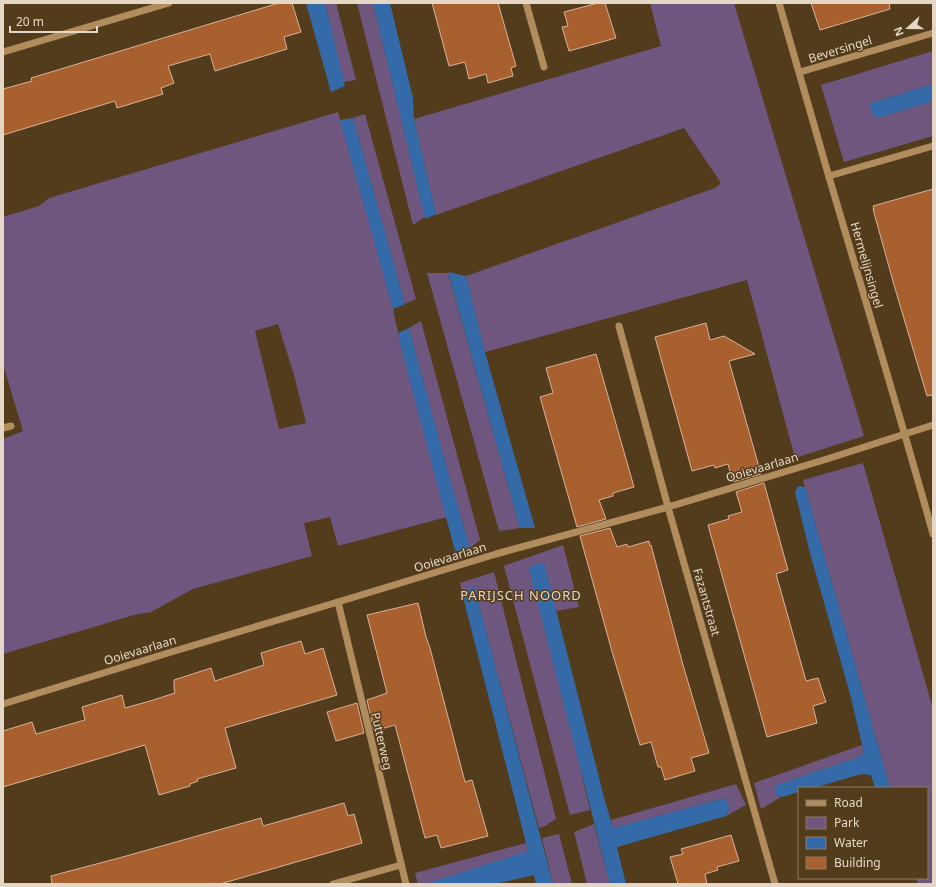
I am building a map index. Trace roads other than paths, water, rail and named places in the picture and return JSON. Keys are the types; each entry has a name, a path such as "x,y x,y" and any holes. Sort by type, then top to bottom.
{"street":[{"path":"3,52 169,3"},
{"path":"526,3 544,67"},
{"name":"Hermelijnsingel","path":"779,3 933,534"},
{"name":"Beversingel","path":"800,72 933,33"},
{"path":"829,176 933,146"},
{"name":"Fazantstraat","path":"619,326 668,507 775,884"},
{"name":"Ooievaarlaan","path":"3,704 496,554 668,507 827,460 933,425"},
{"path":"3,428 11,426"},
{"name":"Putterweg","path":"338,602 406,884"},
{"path":"334,884 401,865"}],"water":[{"path":"306,3 325,3 345,86 331,92"},
{"path":"373,3 390,3 413,98 414,119 436,214 425,219"},
{"path":"933,84 933,101 877,118 874,117 869,104"},
{"path":"353,118 405,304 393,309 340,120"},
{"path":"448,272 466,276 485,352 535,528 520,528"},
{"path":"409,328 471,551 455,551 398,333"},
{"path":"798,486 805,487 890,787 875,787 871,775 861,774 817,787 798,787 798,792 782,797 775,794 777,785 859,757 864,753 850,694 811,557 795,492"},
{"path":"544,563 613,828 725,798 730,808 726,816 617,847 626,884 610,884 529,569 535,564"},
{"path":"474,586 553,884 536,884 534,875 495,884 432,884 432,882 528,851 462,593"}],"district":[{"name":"PARIJSCH NOORD","path":"521,595"}]}
